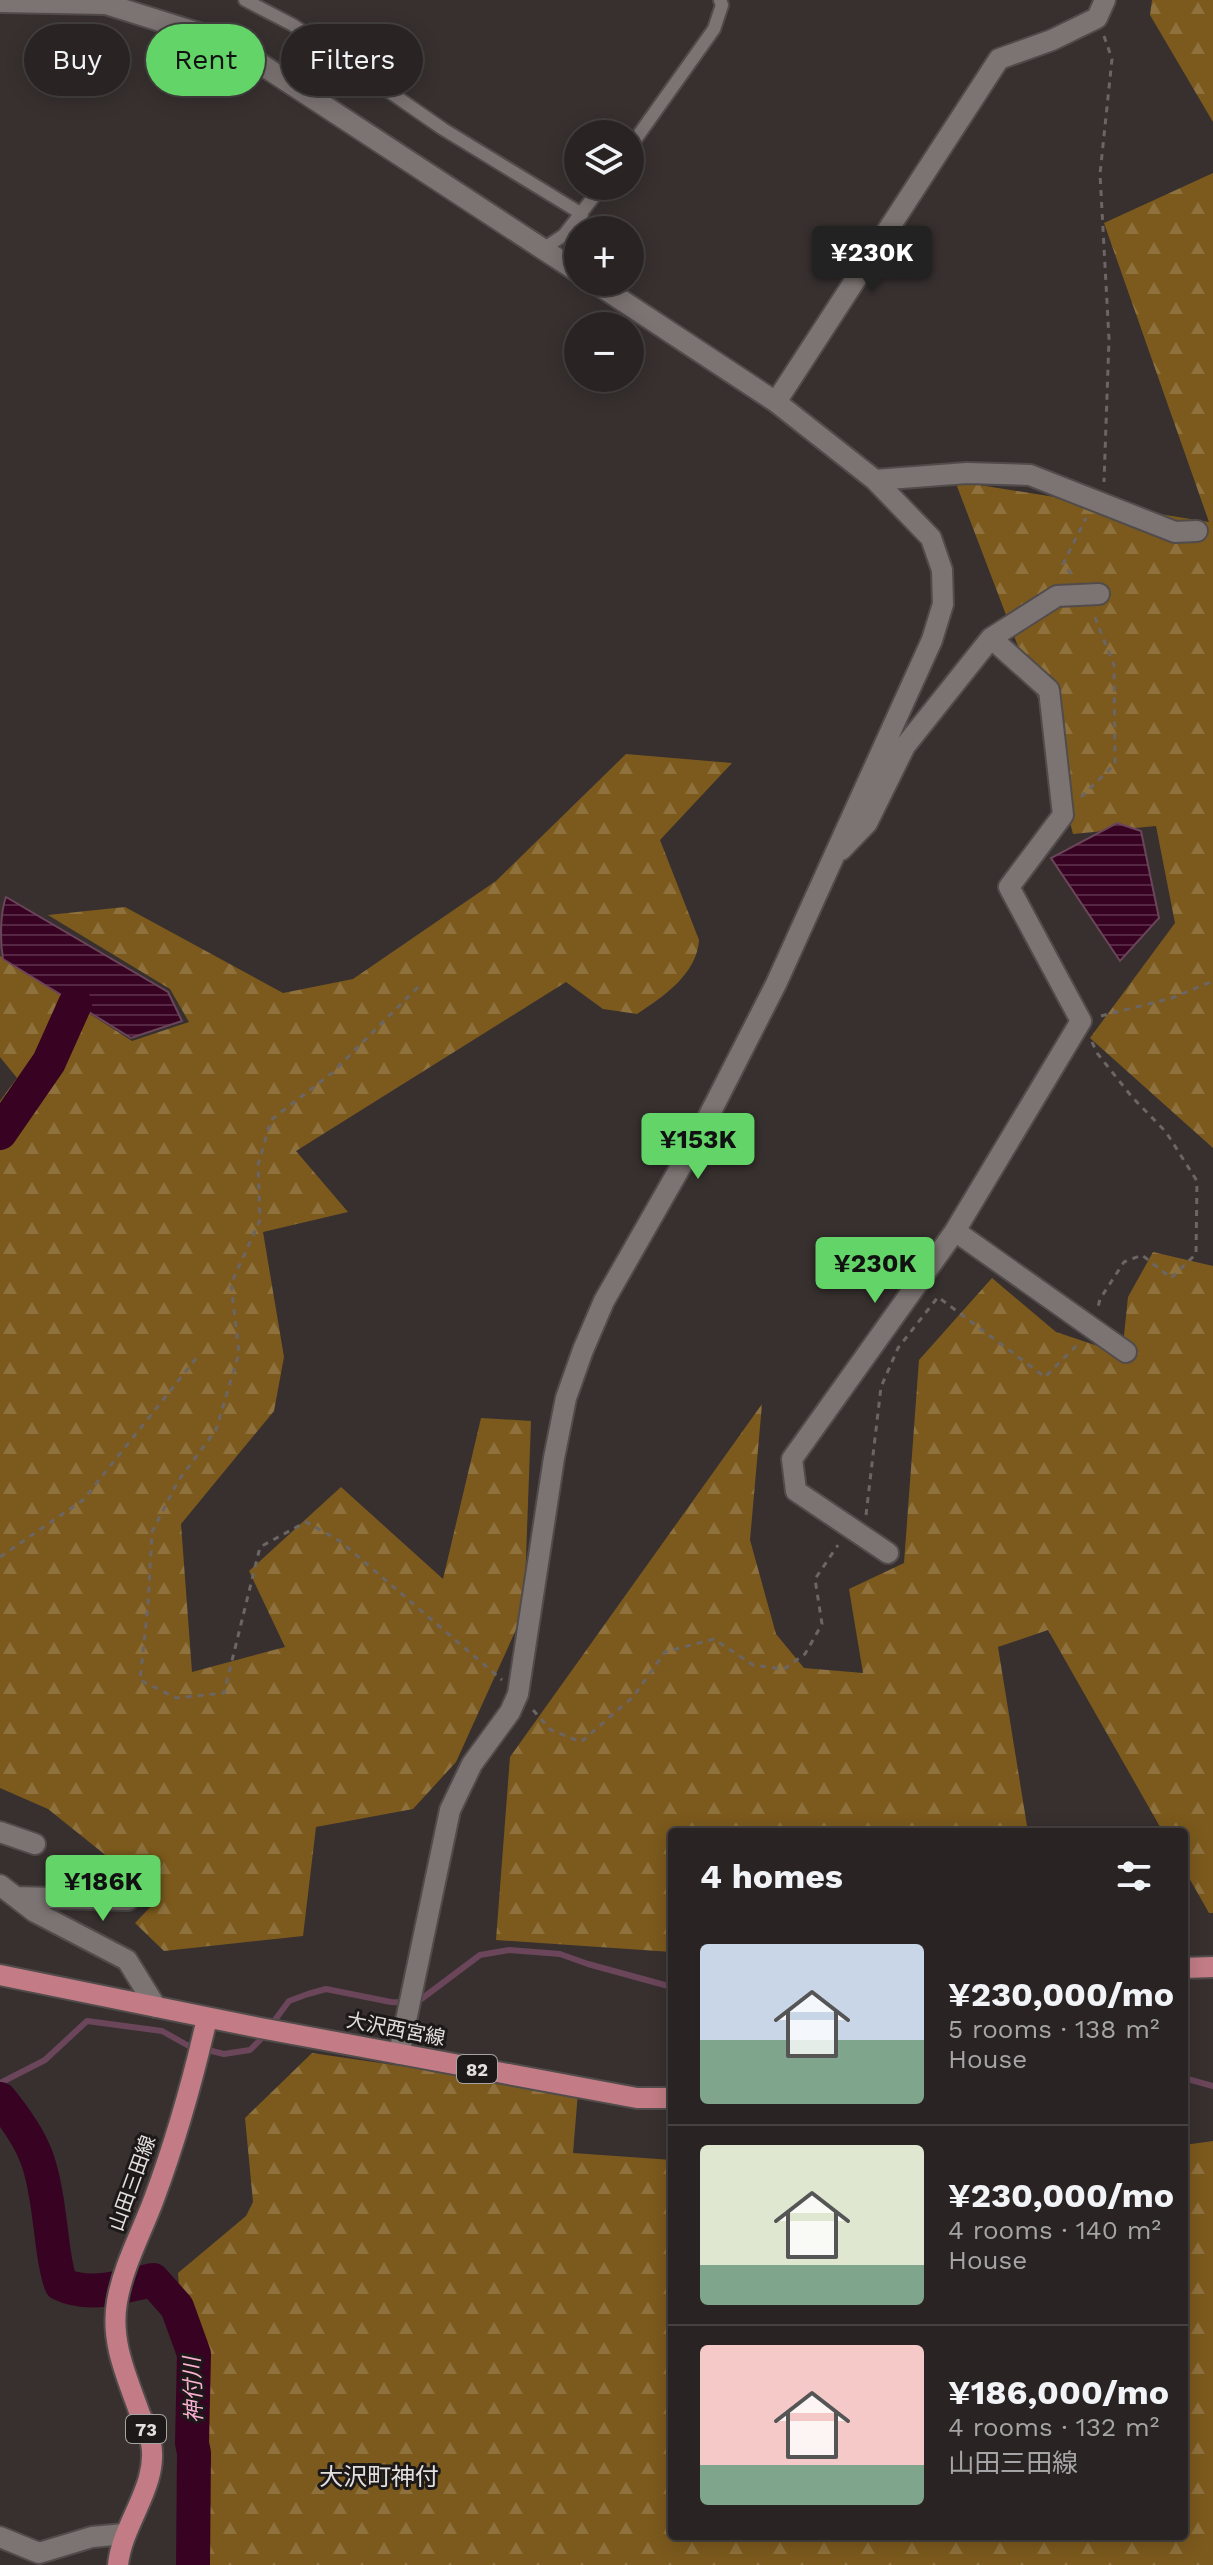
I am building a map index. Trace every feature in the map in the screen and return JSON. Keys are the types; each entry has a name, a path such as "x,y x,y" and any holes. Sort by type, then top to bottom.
{"main road":[{"path":"1188,1968 1213,1967"},
{"path":"0,1975 207,2018"},
{"name":"大沢西宮線","path":"207,2018 637,2098 668,2098"},
{"name":"山田三田線","path":"118,2565 124,2534 145,2489 151,2443 115,2339 122,2284 191,2090 207,2018"}],"street":[{"path":"0,2 106,4 227,42 564,263"},
{"path":"776,402 999,59 1052,40 1101,9"},
{"path":"399,2054 450,1810 472,1764 510,1712 518,1694 554,1458 566,1398 583,1350 604,1301 700,1133 776,984 932,640 943,604 942,570 931,538 875,480 776,402 615,296"},
{"path":"875,480 967,473 1030,475 1175,532 1197,531"},
{"path":"830,862 867,823 905,746 991,638 1057,596 1093,594"},
{"path":"888,1553 796,1491 792,1459 955,1231 1081,1021 1009,887 1063,815 1049,690 991,638"},
{"path":"955,1231 1126,1352"},
{"path":"0,1832 35,1844"},
{"path":"8,1891 128,1900"},
{"path":"8,1891 35,1912 127,1960 156,2007"},
{"path":"0,2537 39,2553 92,2537 124,2534"}],"lane":[{"path":"245,0 293,25 443,129 582,214"},
{"path":"644,127 714,29 722,5 720,0"},
{"path":"543,249 564,235 592,200"}],"path":[{"path":"1098,494 1105,480 1109,339 1100,174 1112,59 1101,9"},
{"path":"1063,815 1115,764 1114,665 1093,594 1063,564 1091,508"},
{"path":"1098,1313 1100,1299 1124,1262 1142,1255 1171,1278 1196,1254 1197,1181 1166,1132 1132,1097 1097,1053 1081,1021 1172,998 1213,981"},
{"path":"418,987 332,1073 271,1120 258,1165 260,1220 231,1284 239,1353 216,1430 178,1481 152,1532 140,1680 176,1698 224,1693 260,1547 306,1522 340,1541 518,1694 551,1730 581,1742 633,1697 665,1652 714,1639 753,1665 784,1669 805,1654 822,1624 815,1579 839,1544"},
{"path":"864,1523 881,1387 898,1348 938,1297 1045,1377 1085,1337"},
{"path":"0,1557 83,1500 198,1356"}],"green space":[{"path":"1152,0 1213,0 1213,122 1150,15"},
{"path":"1213,173 1213,1148 1090,1038 1175,923 1156,826 1073,834 1040,704 955,481 1209,522 1104,223"},
{"path":"626,754 732,763 660,840 699,940 692,964 668,992 637,1014 603,1009 566,982 296,1151 348,1212 263,1232 284,1357 274,1411 181,1524 192,1672 285,1647 249,1571 341,1487 443,1579 481,1418 531,1421 524,1612 456,1762 413,1809 316,1827 303,1936 164,1951 135,1923 159,1898 48,1809 0,1788 0,1101 17,1078 0,1057 0,956 132,1041 189,1022 170,989 48,915 125,907 283,993 353,979 496,881"},
{"path":"1153,1252 1213,1266 1213,1913 1209,1913 1188,1876 1188,1828 1161,1828 1048,1630 998,1647 1027,1828 668,1828 668,1952 496,1940 510,1757 762,1404 750,1540 776,1634 804,1668 863,1673 849,1589 904,1563 919,1360 992,1278 1056,1332 1122,1354 1128,1297"},
{"path":"312,2053 578,2092 573,2153 668,2160 668,2540 1188,2540 1188,2144 1213,2141 1213,2565 199,2565 178,2273 246,2216 253,2202 245,2118"}],"shaded area":[{"path":"1117,823 1141,831 1159,918 1120,961 1051,858"},
{"path":"6,897 168,992 182,1021 131,1038 3,959 1,927"}],"waterway":[{"path":"0,1133 49,1062 75,1004"},
{"path":"0,2083 45,2060 87,2021 162,2031 187,2045 224,2054 250,2050 289,2001 326,1989 391,2002 416,2003 480,1955 509,1950 560,1954 668,1986"},
{"path":"1188,2079 1213,2086"},
{"name":"神付川","path":"0,2099 30,2143 41,2171 61,2284 95,2290 153,2280 177,2307 194,2354 193,2565"}],"district":[{"name":"大沢町神付","path":"379,2477"}]}
